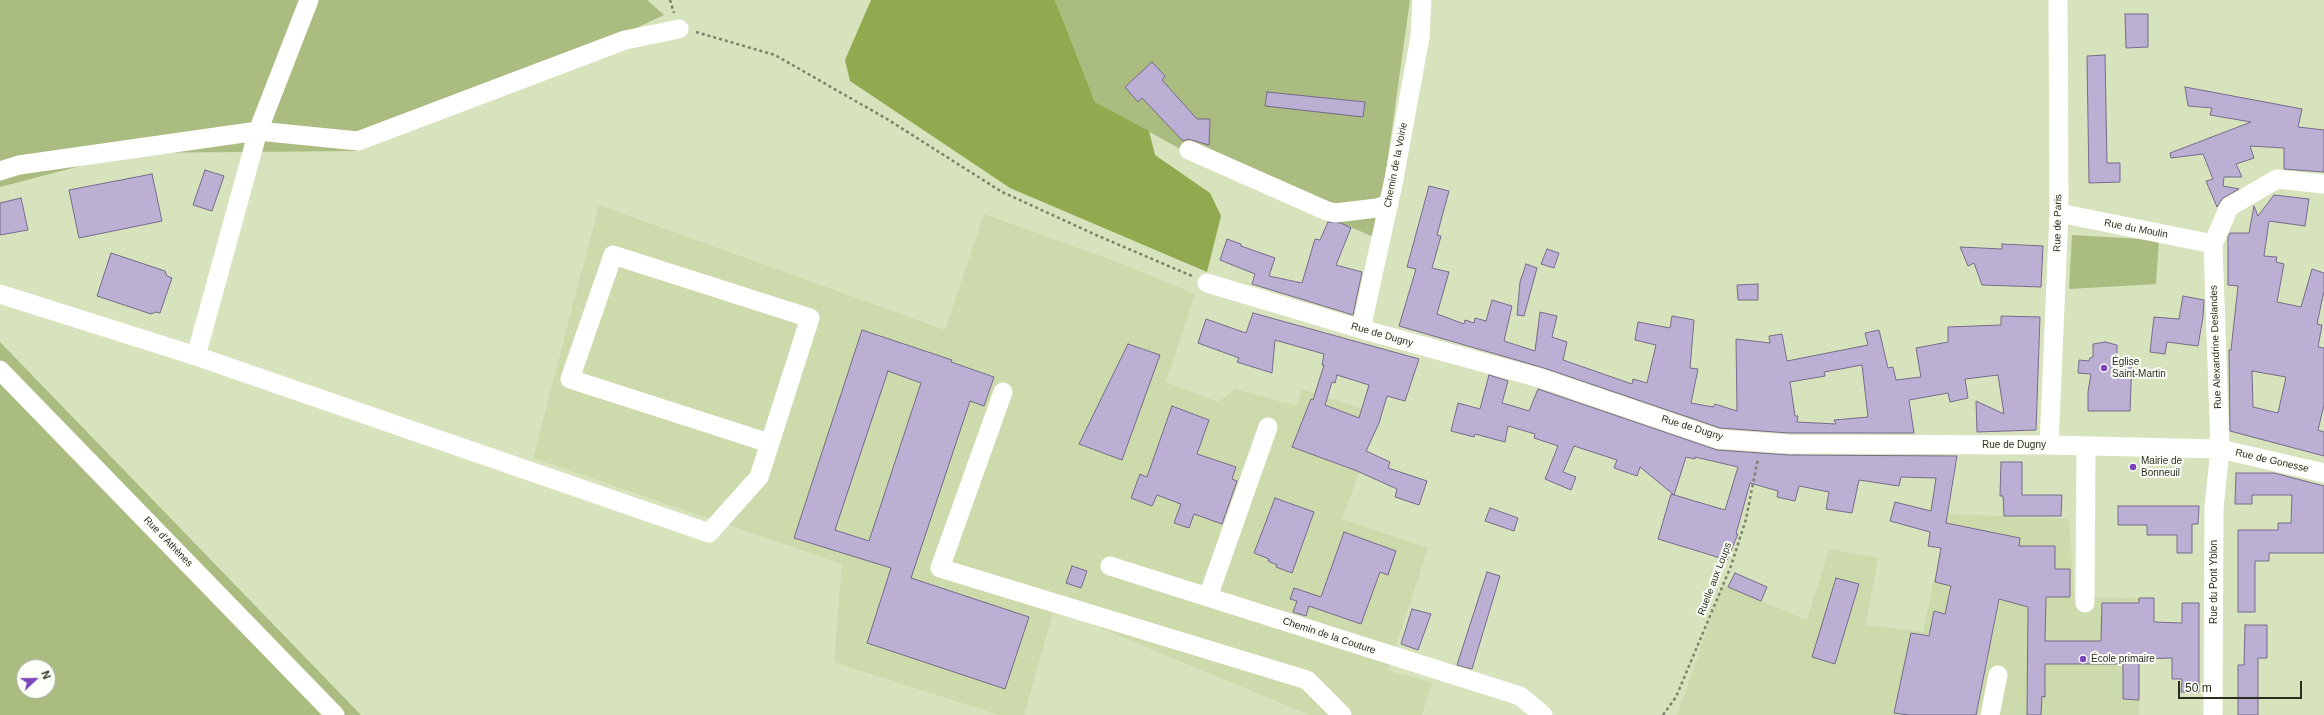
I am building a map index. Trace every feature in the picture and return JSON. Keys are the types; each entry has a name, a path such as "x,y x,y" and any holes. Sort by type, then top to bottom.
{"street":[{"path":"196,356 258,131 310,0"},
{"name":"Chemin de la Voirie","path":"1361,329 1389,204 1420,37 1422,0"},
{"name":"Rue de Paris","path":"2049,445 2059,213 2058,0"},
{"path":"0,171 19,165 258,131 358,141 625,40 679,29"},
{"path":"1189,150 1327,211 1335,213 1377,208 1389,204"},
{"path":"2212,244 2229,207 2277,179 2324,184"},
{"name":"Rue du Moulin","path":"2059,213 2212,244"},
{"name":"Rue Alexandrine Deslandes","path":"2212,244 2220,449"},
{"path":"0,294 196,356 709,533 758,477 810,318 613,255 570,379 769,443"},
{"name":"Rue de Dugny","path":"1207,283 1361,329 1540,378 1718,439 1881,446 2049,445 2220,449"},
{"name":"Rue d'Athènes","path":"0,370 335,715"},
{"path":"1003,392 940,568 1307,680 1342,715"},
{"path":"1208,597 1268,427"},
{"path":"2086,446 2086,604"},
{"name":"Rue de Gonesse","path":"2220,449 2324,473"},
{"name":"Rue du Pont Yblon","path":"2213,715 2214,508 2220,449"},
{"name":"Chemin de la Couture","path":"1110,566 1520,696 1543,715"},
{"path":"1990,715 1998,675"}],"path":[{"path":"670,0 679,29 698,32 775,55 887,119 1002,192 1096,236 1207,283"},
{"name":"Ruelle aux Loups","path":"1663,715 1676,697 1731,566 1746,519 1760,442"}],"shaded area":[{"path":"0,0 647,0 664,15 474,104 356,151 130,153 0,187"},
{"path":"1055,0 1410,0 1385,179 1374,237 1233,178 1095,102"},
{"path":"599,205 945,330 984,214 1117,262 1195,294 1166,382 1218,402 1236,389 1296,406 1302,389 1381,415 1342,519 1428,548 1388,670 1432,683 1422,715 1310,715 1054,609 1024,715 999,715 834,662 842,564 533,458"},
{"path":"2072,235 2159,240 2156,284 2069,289"},
{"path":"0,342 361,715 0,715"},
{"path":"1948,514 2069,519 2074,596 2027,596 2027,658 2028,597 2139,598 2139,715 1677,715 1723,585 1807,620 1829,549 1878,558 1866,625 1923,632"}],"green space":[{"path":"871,0 1055,0 1095,102 1149,131 1155,155 1210,193 1221,216 1207,272 1010,188 850,81 845,60"}],"building":[{"path":"2125,14 2148,14 2148,47 2126,48"},
{"path":"2105,55 2107,163 2120,163 2120,182 2089,183 2087,56"},
{"path":"1152,62 1165,76 1162,80 1197,119 1210,119 1209,145 1188,139 1183,141 1142,98 1138,102 1125,87"},
{"path":"2185,87 2302,109 2298,127 2324,130 2324,172 2284,169 2284,148 2250,146 2254,158 2236,164 2242,177 2224,177 2223,186 2239,189 2223,198 2217,207 2206,181 2213,179 2203,154 2171,158 2170,153 2251,122 2210,115 2212,108 2188,106"},
{"path":"1267,92 1365,102 1363,117 1265,106"},
{"path":"205,170 224,176 212,211 193,205"},
{"path":"152,174 162,221 79,238 69,190"},
{"path":"1429,186 1449,191 1437,235 1441,236 1432,268 1449,272 1437,314 1464,324 1465,320 1474,323 1475,318 1486,321 1492,300 1512,306 1504,341 1535,351 1540,312 1557,316 1552,337 1567,342 1563,360 1632,384 1633,379 1647,383 1656,345 1635,340 1638,322 1670,328 1672,316 1694,320 1690,368 1698,369 1691,403 1713,407 1715,404 1737,411 1736,339 1770,343 1769,336 1782,334 1787,361 1868,345 1865,333 1879,330 1888,368 1893,367 1896,380 1921,377 1916,348 1948,342 1948,327 2001,325 2001,316 2040,317 2036,430 1977,432 1976,401 2004,414 1998,375 1965,379 1968,398 1950,402 1948,393 1909,400 1914,433 1789,433 1720,428 1544,368 1399,326 1416,269 1407,267","holes":["1862,365 1868,417 1834,420 1836,424 1797,422 1798,416 1795,416 1790,382 1825,376 1824,372"]},
{"path":"2274,195 2309,199 2305,226 2269,221 2264,256 2277,257 2276,262 2284,264 2277,302 2301,307 2312,269 2324,273 2324,291 2317,324 2322,325 2318,347 2324,348 2324,405 2318,430 2324,432 2324,456 2230,431 2229,350 2231,350 2238,286 2228,285 2228,237 2230,233 2249,233 2254,206 2258,216","holes":["2252,371 2286,377 2278,413 2253,407"]},
{"path":"21,198 28,230 0,235 0,203"},
{"path":"1328,222 1341,223 1351,228 1336,265 1362,272 1353,315 1252,284 1255,274 1220,260 1227,239 1241,244 1241,246 1275,258 1269,276 1302,283 1315,239 1320,240"},
{"path":"2002,244 2043,246 2041,287 1982,285 1974,263 1968,266 1960,247 2002,249"},
{"path":"1547,249 1559,253 1554,268 1541,264"},
{"path":"111,253 165,271 167,276 172,278 160,313 156,312 151,314 97,296"},
{"path":"1526,264 1537,268 1524,316 1517,315 1520,282"},
{"path":"1758,284 1758,300 1738,300 1737,285"},
{"path":"2183,296 2204,300 2203,317 2198,346 2167,342 2165,354 2150,352 2154,317 2179,319"},
{"path":"1253,313 1419,359 1405,401 1387,396 1379,423 1366,451 1390,462 1388,468 1427,481 1419,505 1395,497 1397,489 1357,471 1292,447 1311,399 1313,400 1324,365 1322,365 1324,354 1275,340 1272,373 1237,362 1239,358 1198,343 1206,319 1246,333","holes":["1337,375 1369,385 1359,418 1325,405 1332,382 1335,383"]},
{"path":"862,330 952,360 951,362 994,377 984,406 970,401 911,578 1029,617 1005,689 867,643 891,568 794,538","holes":["888,371 921,383 869,541 835,530"]},
{"name":"Église Saint-Martin","path":"2105,342 2117,345 2117,358 2132,360 2130,411 2088,411 2088,392 2091,374 2078,373 2079,360 2089,361 2090,358 2093,357 2093,344"},
{"path":"1128,344 1160,355 1122,460 1079,444"},
{"path":"1489,375 1508,381 1502,403 1529,411 1538,389 1717,450 1789,455 1957,456 1946,523 2020,538 2019,546 2055,546 2055,569 2070,569 2070,597 2046,597 2045,641 2101,641 2102,603 2139,603 2139,598 2154,598 2154,622 2182,623 2182,603 2199,603 2199,692 2181,692 2182,679 2172,679 2172,658 2139,659 2139,700 2123,699 2123,664 2045,664 2045,697 2042,696 2041,715 2027,715 2028,607 1999,599 1976,715 1909,715 1894,713 1911,633 1929,636 1934,611 1945,614 1951,586 1935,582 1941,548 1928,546 1930,532 1890,521 1895,502 1931,511 1936,478 1901,477 1899,486 1859,480 1852,513 1826,509 1829,492 1799,486 1795,501 1777,497 1778,491 1750,483 1736,534 1738,534 1727,560 1658,539 1671,494 1674,495 1640,467 1637,476 1614,468 1617,460 1574,446 1563,472 1576,477 1571,490 1545,479 1558,446 1534,438 1535,434 1508,426 1505,442 1475,434 1474,437 1451,431 1458,403 1480,409","holes":["1686,457 1695,459 1695,457 1738,467 1725,510 1674,495"]},
{"path":"1172,406 1209,420 1197,454 1236,467 1232,479 1237,481 1222,524 1194,514 1189,528 1174,523 1181,504 1157,495 1152,506 1131,498 1140,474 1147,477"},
{"path":"2001,462 2022,462 2022,495 2062,495 2061,516 2004,516 2003,496 2000,496"},
{"path":"2236,473 2274,473 2324,486 2324,553 2269,553 2269,561 2255,561 2255,612 2238,612 2238,530 2278,530 2278,523 2291,523 2292,495 2252,495 2252,504 2235,504"},
{"path":"1275,498 1314,512 1292,573 1276,567 1277,565 1268,561 1269,559 1254,553"},
{"path":"2118,506 2199,506 2198,524 2192,524 2192,553 2177,553 2177,535 2147,535 2147,525 2118,525"},
{"path":"1490,508 1518,518 1514,531 1485,521"},
{"path":"1344,532 1396,551 1388,575 1380,572 1361,624 1309,606 1306,616 1293,612 1297,601 1290,599 1294,588 1321,597"},
{"path":"1072,566 1087,571 1081,588 1066,583"},
{"path":"1487,572 1500,576 1472,669 1457,665"},
{"path":"1735,573 1767,587 1761,601 1728,587"},
{"path":"1836,578 1859,584 1835,664 1812,657"},
{"path":"1412,609 1431,614 1418,650 1401,644"},
{"path":"2245,625 2267,625 2267,658 2258,658 2258,715 2238,715 2238,665 2244,665"}],"place":[{"name":"Église Saint-Martin","path":"2104,368"},
{"name":"Mairie de Bonneuil","path":"2133,467"},
{"name":"École primaire","path":"2083,659"}]}
